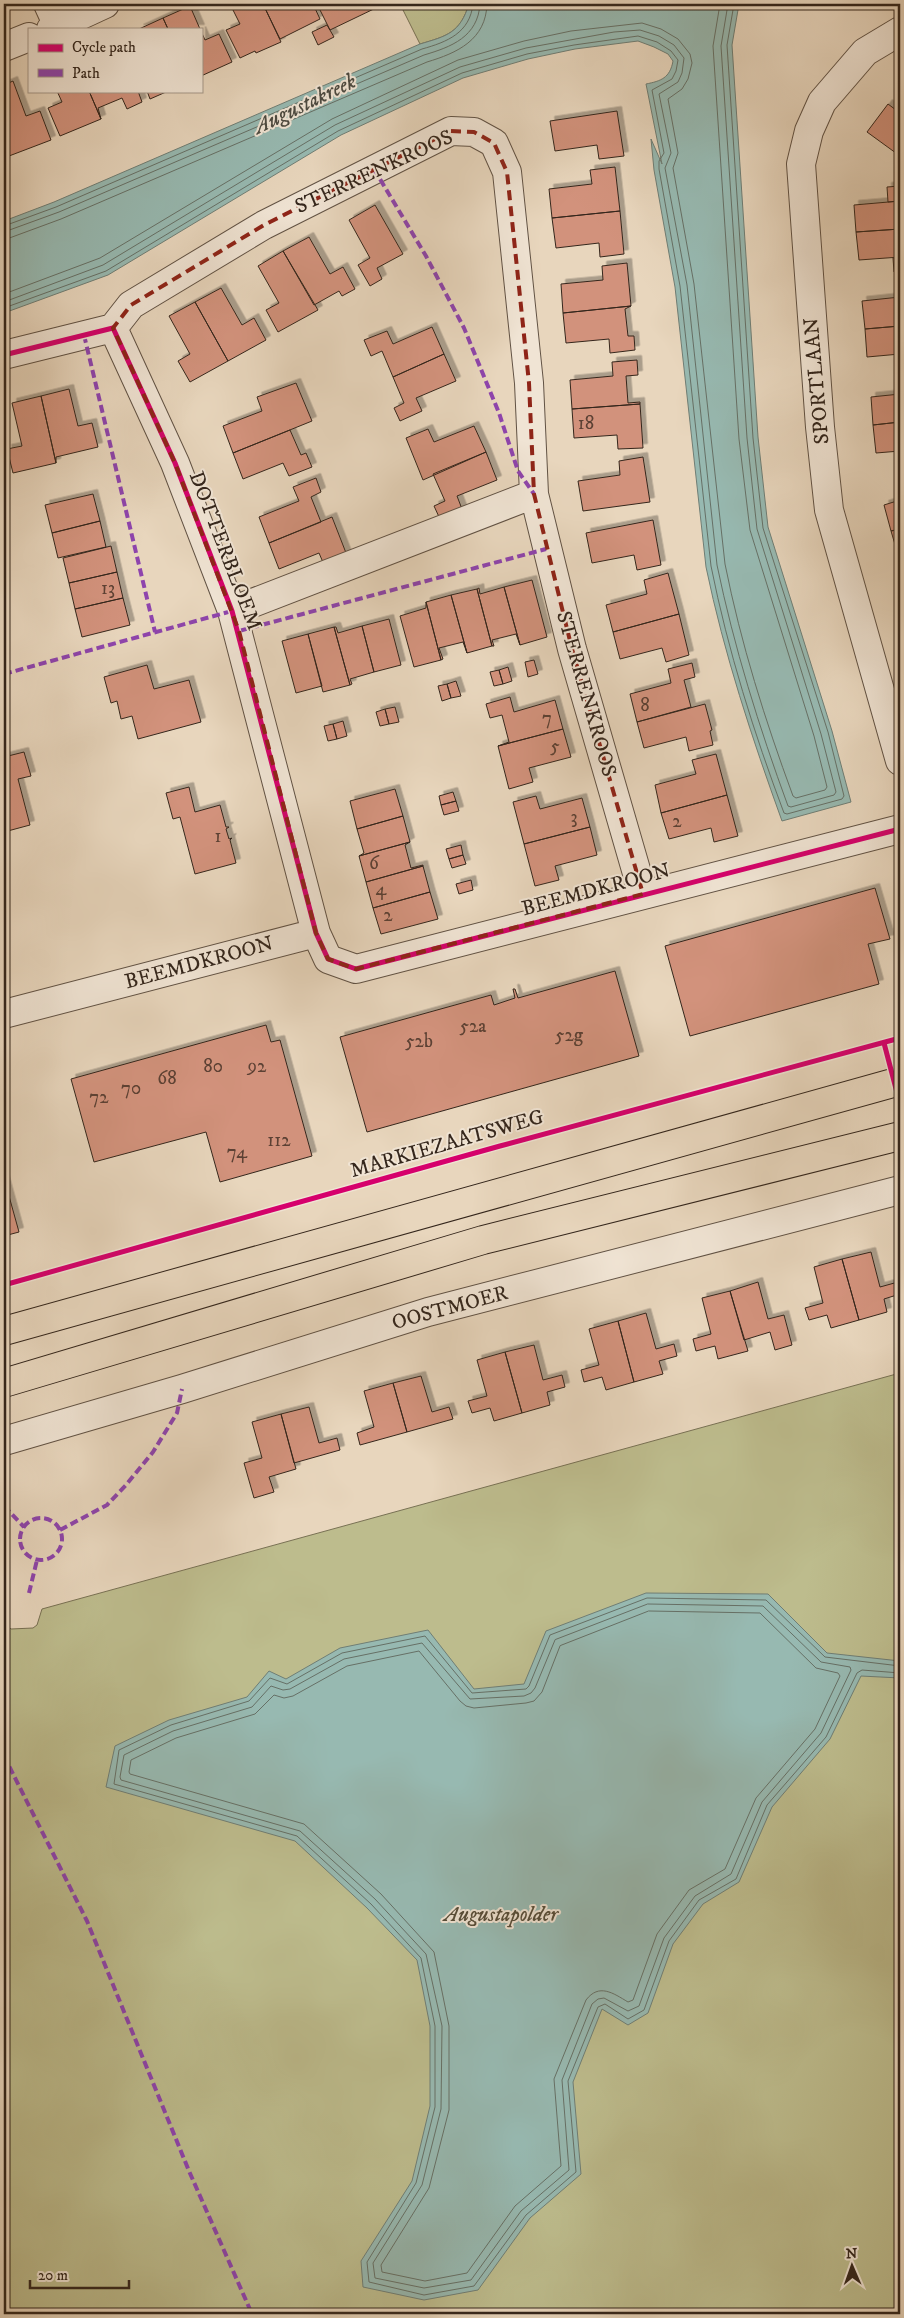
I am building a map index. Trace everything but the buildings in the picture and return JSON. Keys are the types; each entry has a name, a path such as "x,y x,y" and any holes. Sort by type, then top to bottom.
{"main road":[{"path":"4,1331 900,1081"},
{"path":"4,1383 483,1240 900,1136"}],"street":[{"path":"52,20 105,4"},
{"name":"SPORTLAAN","path":"900,31 865,52 822,102 809,130 801,164 820,427 830,510 900,761"},
{"path":"4,47 28,37"},
{"name":"STERRENKROOS","path":"113,328 131,305 264,225 451,131 474,132 494,143 507,172 529,383 534,494 572,649 643,894"},
{"path":"4,355 113,328"},
{"name":"DOTTERBLOEM","path":"113,328 175,463 232,611 316,933"},
{"path":"232,611 534,494"},
{"name":"BEEMDKROON","path":"4,1014 316,933 328,959 356,969 900,829"},
{"name":"OOSTMOER","path":"4,1441 182,1389 428,1312 900,1190"}],"highlighted area":[{"path":"451,131 474,132 494,143 507,172 529,383 534,494 572,649 643,894 356,969 328,959 316,933 239,631 175,463 113,328 131,305 264,225"}],"green space":[{"path":"400,4 469,4 461,21 451,32 420,44"},
{"name":"Augustapolder","path":"900,1373 900,2314 4,2314 4,1623 11,1629 33,1628 37,1625 42,1609"}],"water":[{"name":"Augustakreek","path":"469,4 739,4 732,45 758,437 768,527 832,731 851,802 782,821 760,759 721,632 706,567 675,287 654,170 651,139 662,164 646,84 664,78 670,71 673,61 668,54 638,41 575,49 528,59 463,78 341,135 108,275 4,313 4,221 54,202 420,44 445,35 457,27"},
{"path":"646,1593 768,1594 827,1653 900,1661 900,1678 861,1676 830,1739 772,1807 739,1882 703,1904 673,1944 648,2013 628,2025 602,2009 573,2082 581,2174 530,2218 478,2290 424,2300 363,2287 361,2261 412,2181 430,2106 430,2026 417,1960 367,1908 295,1841 106,1787 115,1746 169,1720 247,1697 269,1671 286,1679 340,1648 428,1630 474,1689 524,1684 546,1631"}],"marked path":[{"path":"374,169 426,256 464,328 499,413 518,471 534,494"},
{"path":"84,335 155,632"},
{"path":"239,631 546,549"},
{"path":"4,674 232,611"},
{"path":"60,1530 107,1505 126,1485 153,1452 177,1413 182,1389"},
{"path":"4,1506 24,1527"},
{"path":"41,1518 56,1524 62,1539 56,1554 41,1560 26,1554 20,1539 26,1524 41,1518"},
{"path":"29,1593 37,1560"},
{"path":"4,1756 87,1921 189,2171 252,2314"}],"cycle path":[{"path":"4,355 113,328 175,463 232,611 316,933 328,959 356,969 900,829"},
{"name":"MARKIEZAATSWEG","path":"4,1285 500,1146 900,1038"},
{"path":"884,1043 900,1104"}]}
